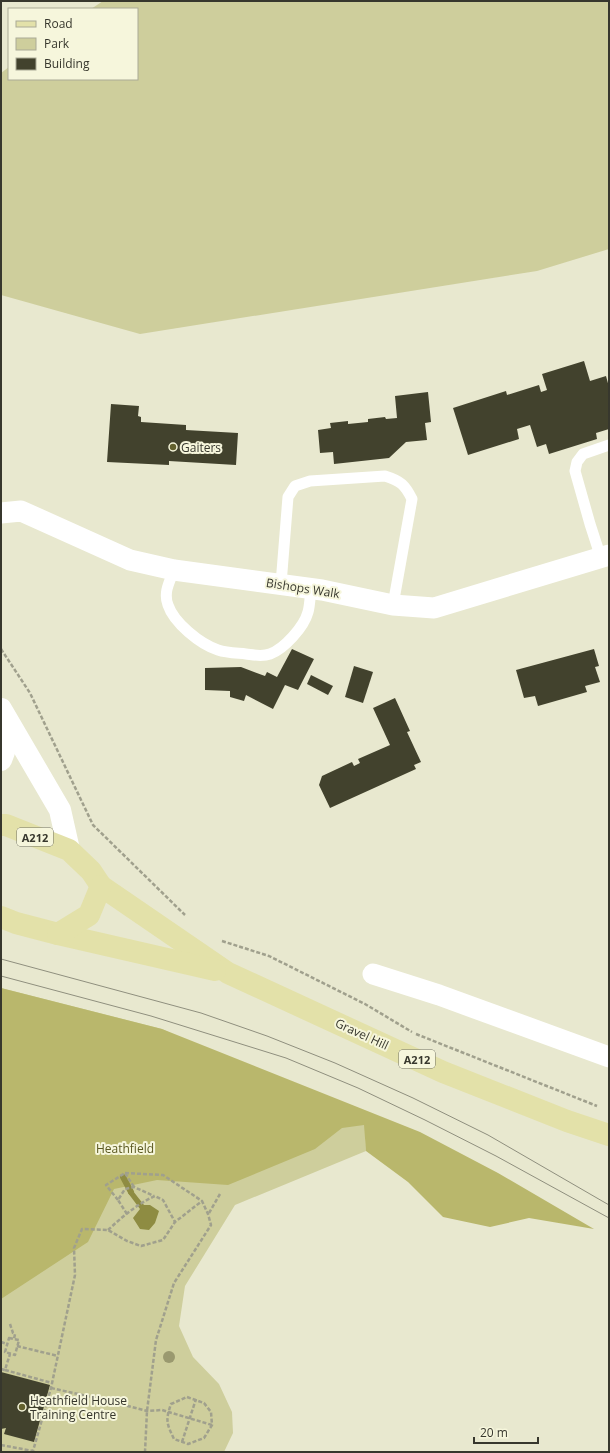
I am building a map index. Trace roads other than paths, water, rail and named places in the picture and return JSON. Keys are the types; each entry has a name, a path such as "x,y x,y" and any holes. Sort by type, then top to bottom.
{"main road":[{"name":"Gravel Hill","path":"1,825 6,825 69,850 91,871 100,886 228,973 443,1072 567,1121 609,1135"},
{"path":"58,934 89,915 100,886"},
{"name":"Gravel Hill","path":"1,917 16,923 58,934 228,973"}],"street":[{"name":"Bishops Walk","path":"1,513 21,511 130,560 174,570 311,588 393,605 434,608 605,557"},
{"path":"1,709 60,810 69,850"},
{"path":"1,733 4,752 1,760"},
{"path":"373,974 439,995 609,1057"}],"lane":[{"path":"605,557 590,524 575,471 577,462 583,454 609,445"},
{"path":"281,584 288,497 295,486 310,481 385,476 396,479 406,486 412,498 393,605"},
{"path":"174,570 166,593 167,604 172,615 202,642 218,650 235,653 262,656 271,654 282,647 292,637 308,613 311,588"}],"waterway":[{"path":"123,1177 131,1192"}],"tram line":[{"path":"1,959 201,1013 267,1036 335,1063 413,1098 488,1135 609,1205"},
{"path":"1,976 151,1016 286,1058 358,1088 425,1120 496,1156 609,1218"}],"place":[{"name":"Gaiters","path":"173,447"},
{"name":"Heathfield House Training Centre","path":"22,1407"}],"park label":[{"name":"Heathfield","path":"125,1148"}]}
